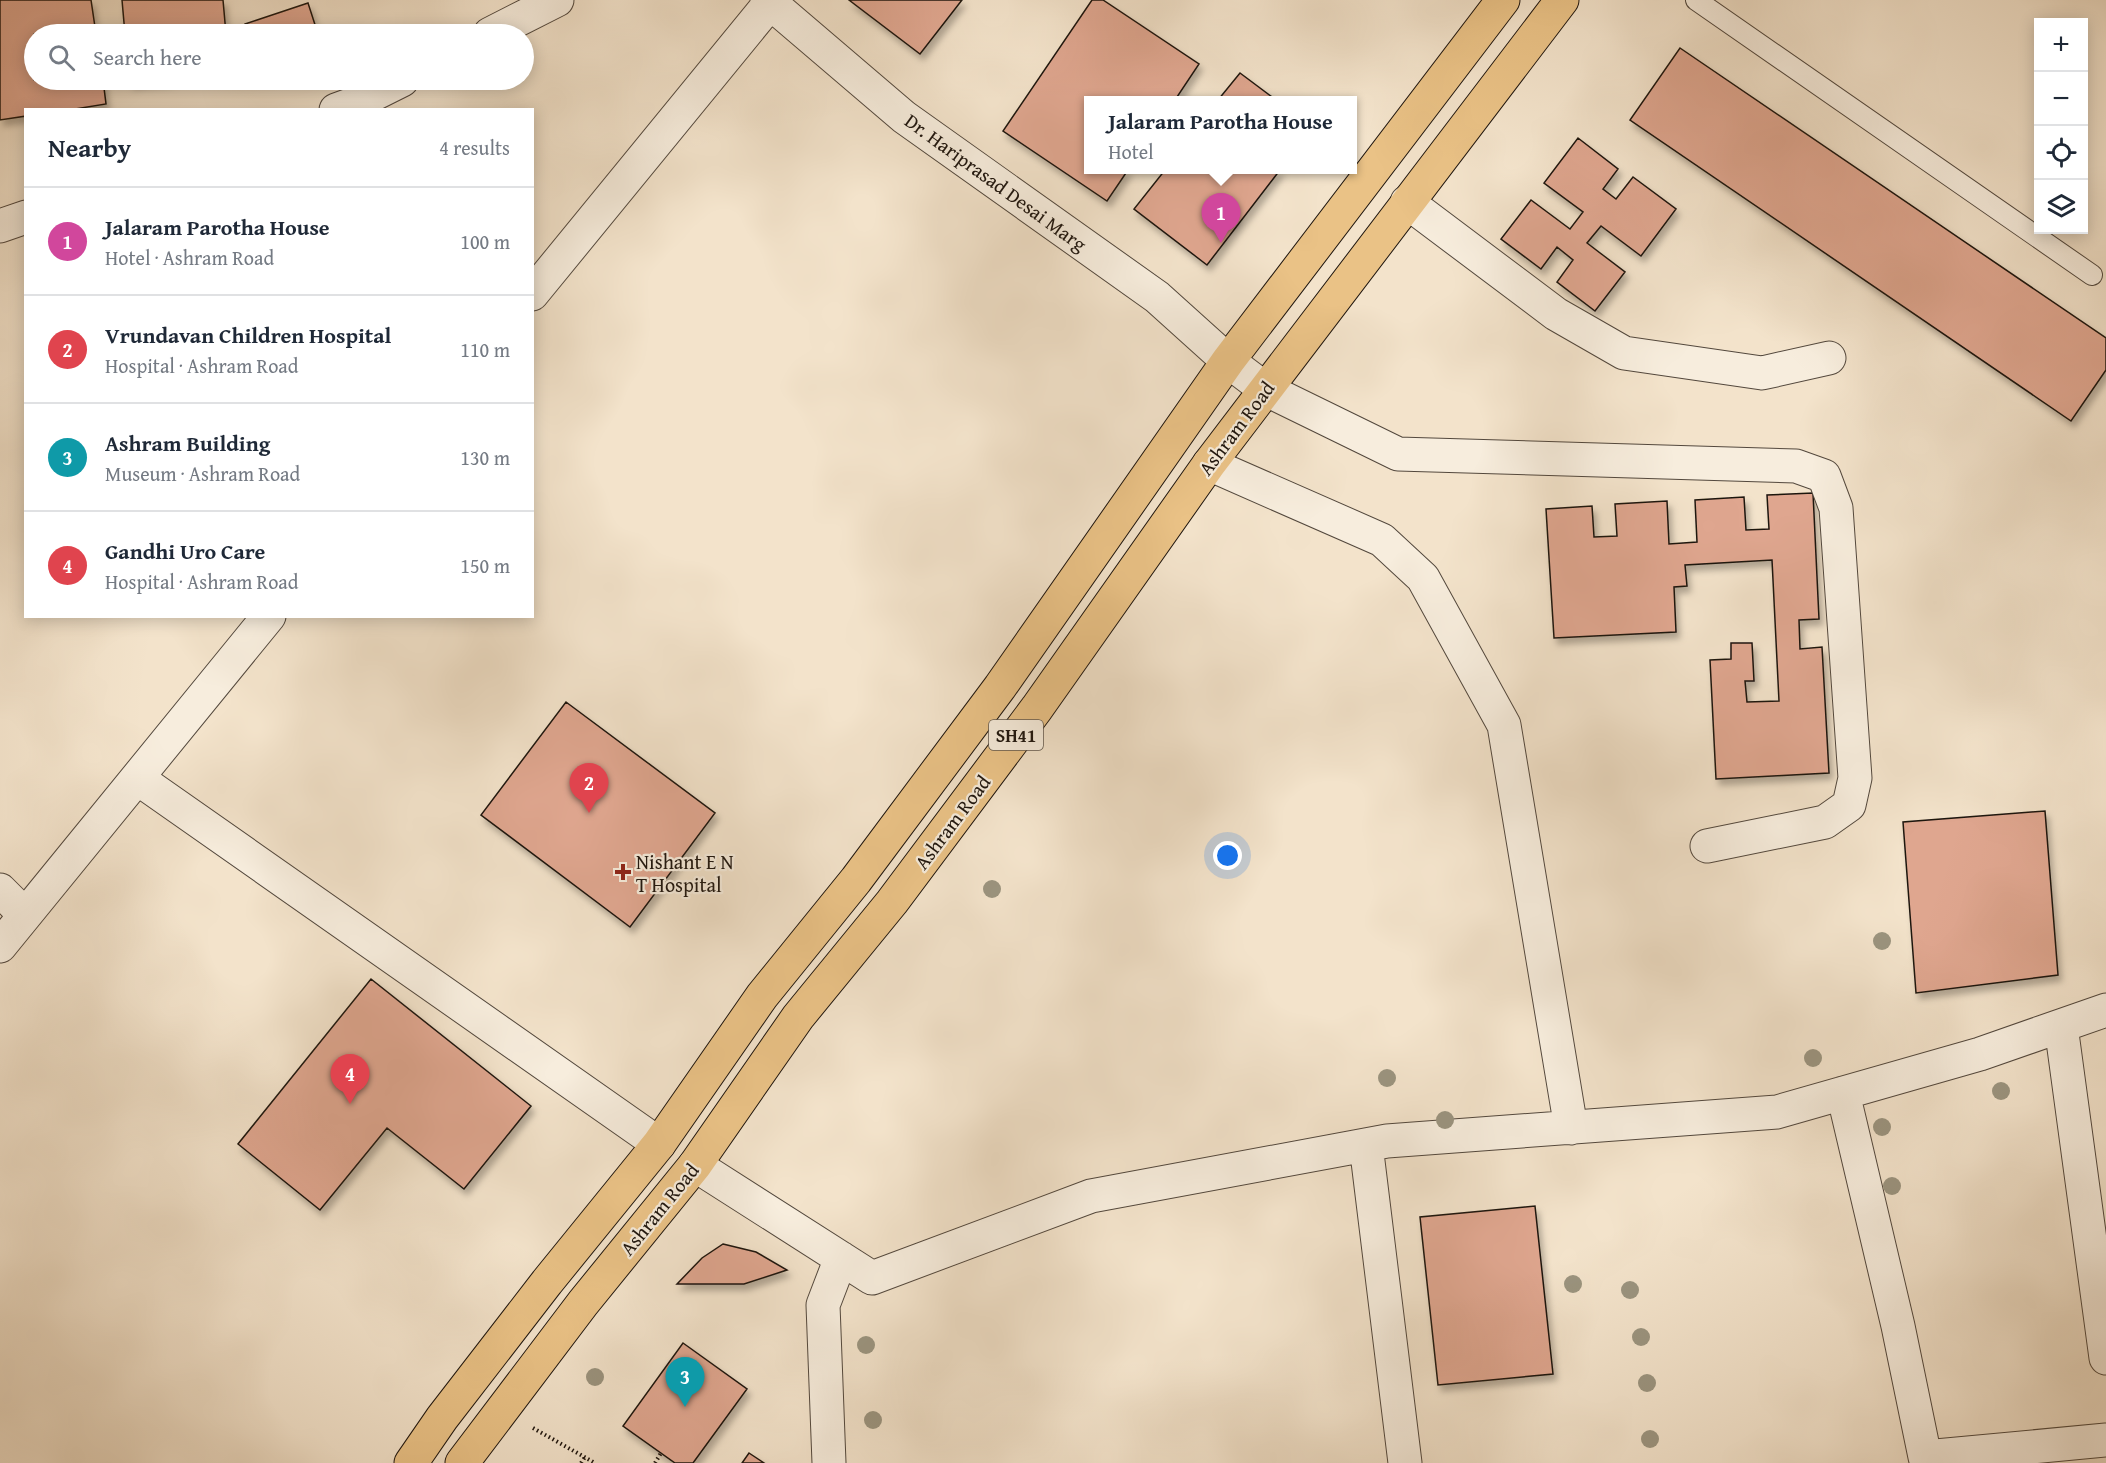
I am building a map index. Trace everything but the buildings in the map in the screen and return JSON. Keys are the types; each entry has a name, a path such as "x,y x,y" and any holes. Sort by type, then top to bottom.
{"main road":[{"name":"Ashram Road","path":"411,1463 548,1282 659,1144 762,996 856,880 1000,687 1227,361 1503,0"},
{"name":"Ashram Road","path":"462,1463 583,1303 695,1165 798,1017 892,902 1036,708 1209,464 1562,0"}],"street":[{"path":"510,24 557,0"},
{"path":"534,292 769,2"},
{"name":"Dr. Hariprasad Desai Marg","path":"769,2 904,117 1156,297 1227,361 1265,389 1398,454 1796,466 1824,476 1836,508 1855,778 1849,806 1825,822 1707,846"},
{"path":"342,108 382,90"},
{"path":"1407,202 1556,314 1624,353 1762,373 1829,358"},
{"path":"0,226 24,219"},
{"path":"1209,464 1382,540 1423,578 1504,725 1571,1128"},
{"path":"0,946 267,618"},
{"path":"137,778 659,1144"},
{"path":"0,890 25,915"},
{"path":"695,1165 872,1278 1091,1196 1366,1145 1777,1112 1980,1054 2106,1010"},
{"path":"2061,1026 2106,1358"},
{"path":"1843,1093 1898,1326 1925,1457 2106,1440"},
{"path":"1366,1145 1405,1463"},
{"path":"829,1463 823,1305 841,1258"}],"lane":[{"path":"1696,0 2092,275"}],"path":[{"path":"558,1442 595,1463"},
{"path":"655,1463 661,1453"},
{"path":"581,1463 585,1458"}],"place":[{"name":"Jalaram Parotha House","path":"1221,243"},
{"name":"Vrundavan Children Hospital","path":"589,813"},
{"name":"Nishant E N T Hospital","path":"623,872"},
{"name":"Gandhi Uro Care","path":"350,1104"},
{"name":"Ashram Building","path":"685,1407"}]}
